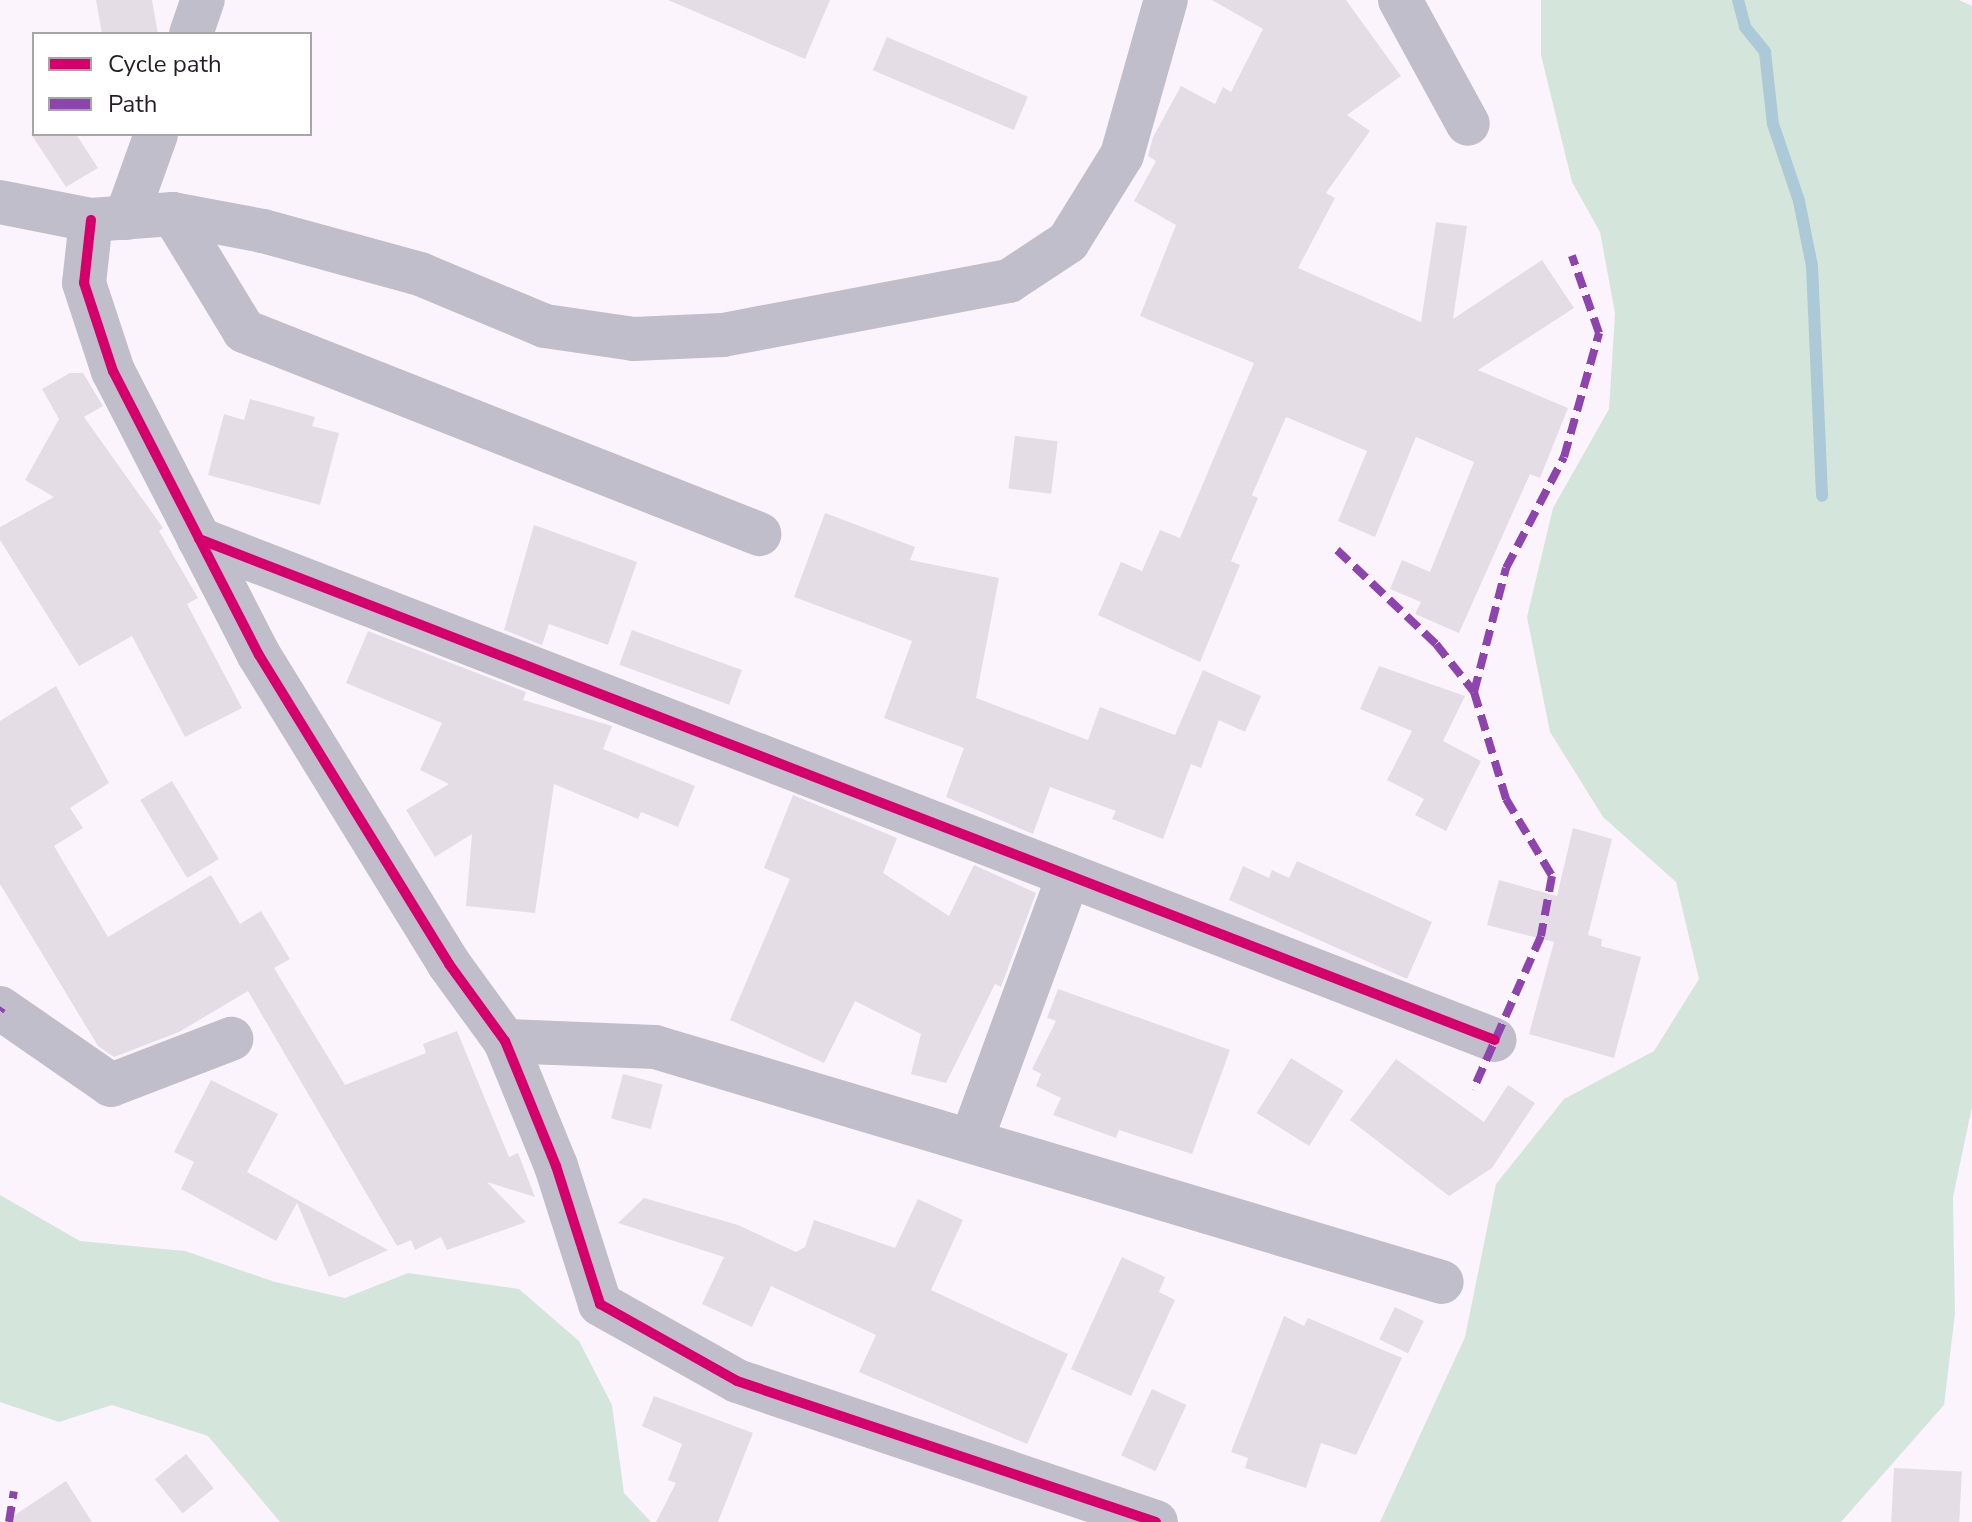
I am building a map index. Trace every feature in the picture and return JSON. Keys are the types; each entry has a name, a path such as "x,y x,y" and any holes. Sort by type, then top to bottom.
{"street":[{"path":"192,32 203,0"},
{"path":"0,202 109,219 173,214 420,274 545,326 634,339 723,335 1009,281 1068,242 1122,155 1166,0"},
{"path":"1400,0 1468,124"},
{"path":"155,136 109,219 84,283 113,371 259,655 449,964 505,1041 556,1166 600,1304 737,1381 1156,1522"},
{"path":"173,214 244,331 759,534"},
{"path":"199,539 1495,1040"},
{"path":"971,1141 1069,875"},
{"path":"0,1008 111,1085 231,1039"},
{"path":"505,1041 655,1047 1442,1282"}],"green space":[{"path":"1541,0 1959,0 1972,6 1972,1107 1953,1197 1955,1314 1944,1405 1841,1522 1380,1522 1465,1337 1496,1184 1564,1099 1654,1051 1699,979 1676,882 1603,817 1550,732 1527,617 1553,508 1609,409 1615,313 1600,232 1572,182 1541,55"},
{"path":"0,1195 80,1241 185,1251 275,1282 345,1298 408,1273 519,1289 579,1341 612,1405 624,1493 651,1522 280,1522 208,1436 112,1405 59,1422 0,1402"}],"building":[{"path":"96,0 152,0 158,32 102,32"},
{"path":"668,0 830,0 805,59"},
{"path":"1212,0 1346,0 1401,76 1347,115 1370,131 1326,193 1335,198 1298,268 1421,322 1436,222 1467,226 1453,319 1542,260 1574,308 1478,370 1568,408 1540,478 1530,474 1459,633 1415,614 1421,602 1390,589 1402,560 1430,572 1474,462 1416,437 1375,537 1338,521 1367,451 1286,417 1252,495 1258,498 1231,561 1240,565 1200,662 1098,615 1121,562 1142,571 1160,530 1180,538 1254,363 1140,316 1176,225 1134,201 1156,161 1148,156 1153,137 1181,86 1215,104 1223,87 1231,92 1263,29"},
{"path":"887,37 1028,97 1014,130 873,70"},
{"path":"32,136 77,136 98,168 66,187"},
{"path":"70,373 83,373 103,406 84,417 163,528 159,531 198,598 187,604 242,708 185,737 132,636 79,666 0,540 0,527 54,497 25,480 59,419 42,389"},
{"path":"250,399 315,417 312,426 339,433 320,505 208,475 224,414 244,420"},
{"path":"1015,436 1058,441 1051,494 1009,489"},
{"path":"825,513 915,547 910,560 999,578 976,698 1088,740 1100,707 1175,735 1203,670 1261,696 1245,732 1219,720 1201,768 1191,764 1163,839 1112,819 1116,811 1050,787 1033,834 946,797 964,748 884,718 912,641 794,597"},
{"path":"534,525 637,562 608,645 549,624 542,645 504,630"},
{"path":"632,630 742,670 729,705 619,665"},
{"path":"368,631 526,692 523,700 612,726 603,749 695,786 678,827 641,812 638,819 554,784 535,913 466,906 472,834 435,857 406,810 449,784 420,770 442,723 346,683"},
{"path":"1379,666 1465,696 1443,741 1481,761 1446,831 1415,815 1424,799 1387,780 1412,731 1360,709"},
{"path":"56,686 109,783 70,808 83,828 54,846 108,937 211,875 240,924 261,911 290,959 274,968 345,1085 426,1053 423,1044 457,1031 509,1157 518,1153 535,1197 487,1182 526,1222 447,1250 441,1237 415,1250 411,1240 397,1246 248,991 179,1032 114,1057 98,1046 0,884 0,721"},
{"path":"172,781 219,859 187,878 140,800"},
{"path":"793,795 897,838 883,873 949,916 974,865 1036,893 1001,987 995,984 946,1083 911,1074 921,1034 855,1001 824,1063 730,1020 790,879 764,868"},
{"path":"1573,828 1612,839 1588,935 1602,939 1601,946 1641,957 1614,1058 1529,1034 1554,942 1487,925 1499,880 1557,896"},
{"path":"1297,861 1432,922 1407,979 1229,900 1243,866 1269,878 1272,870 1289,878"},
{"path":"1058,989 1230,1050 1192,1154 1119,1130 1116,1138 1053,1115 1061,1098 1036,1086 1041,1074 1032,1069 1056,1021 1047,1018"},
{"path":"1291,1058 1344,1091 1309,1146 1257,1113"},
{"path":"1396,1059 1484,1122 1508,1085 1535,1103 1492,1168 1449,1196 1350,1120"},
{"path":"623,1074 663,1085 651,1129 611,1118"},
{"path":"211,1080 278,1114 247,1172 388,1250 329,1277 297,1203 276,1241 181,1189 194,1162 174,1152"},
{"path":"644,1198 738,1225 796,1252 805,1247 814,1220 895,1248 918,1199 963,1220 931,1290 1068,1354 1027,1444 859,1372 876,1335 771,1286 752,1327 702,1304 724,1257 618,1223"},
{"path":"1122,1257 1165,1277 1159,1292 1175,1300 1131,1396 1071,1369"},
{"path":"1395,1307 1424,1321 1408,1353 1379,1339"},
{"path":"1284,1316 1304,1326 1308,1318 1402,1358 1356,1455 1321,1443 1306,1488 1245,1468 1248,1458 1231,1452"},
{"path":"1152,1389 1186,1405 1156,1471 1121,1455"},
{"path":"654,1396 753,1433 718,1522 656,1522 676,1483 668,1480 682,1444 642,1426"},
{"path":"186,1454 214,1488 183,1513 155,1479"},
{"path":"1894,1468 1962,1472 1959,1522 1891,1522"},
{"path":"66,1481 92,1522 4,1522"}],"waterway":[{"path":"1738,0 1745,27 1765,52 1773,124 1799,201 1812,266 1822,496"}],"marked path":[{"path":"1474,692 1506,568 1564,457 1599,333 1572,256"},
{"path":"1337,550 1436,644 1474,692 1506,799 1552,876 1541,936 1473,1090"},
{"path":"9,1522 14,1491"}],"cycle path":[{"path":"91,220 84,283 113,371 259,655 449,964 505,1041 556,1166 600,1304 737,1381 1156,1522"},
{"path":"199,539 1495,1040"}]}
